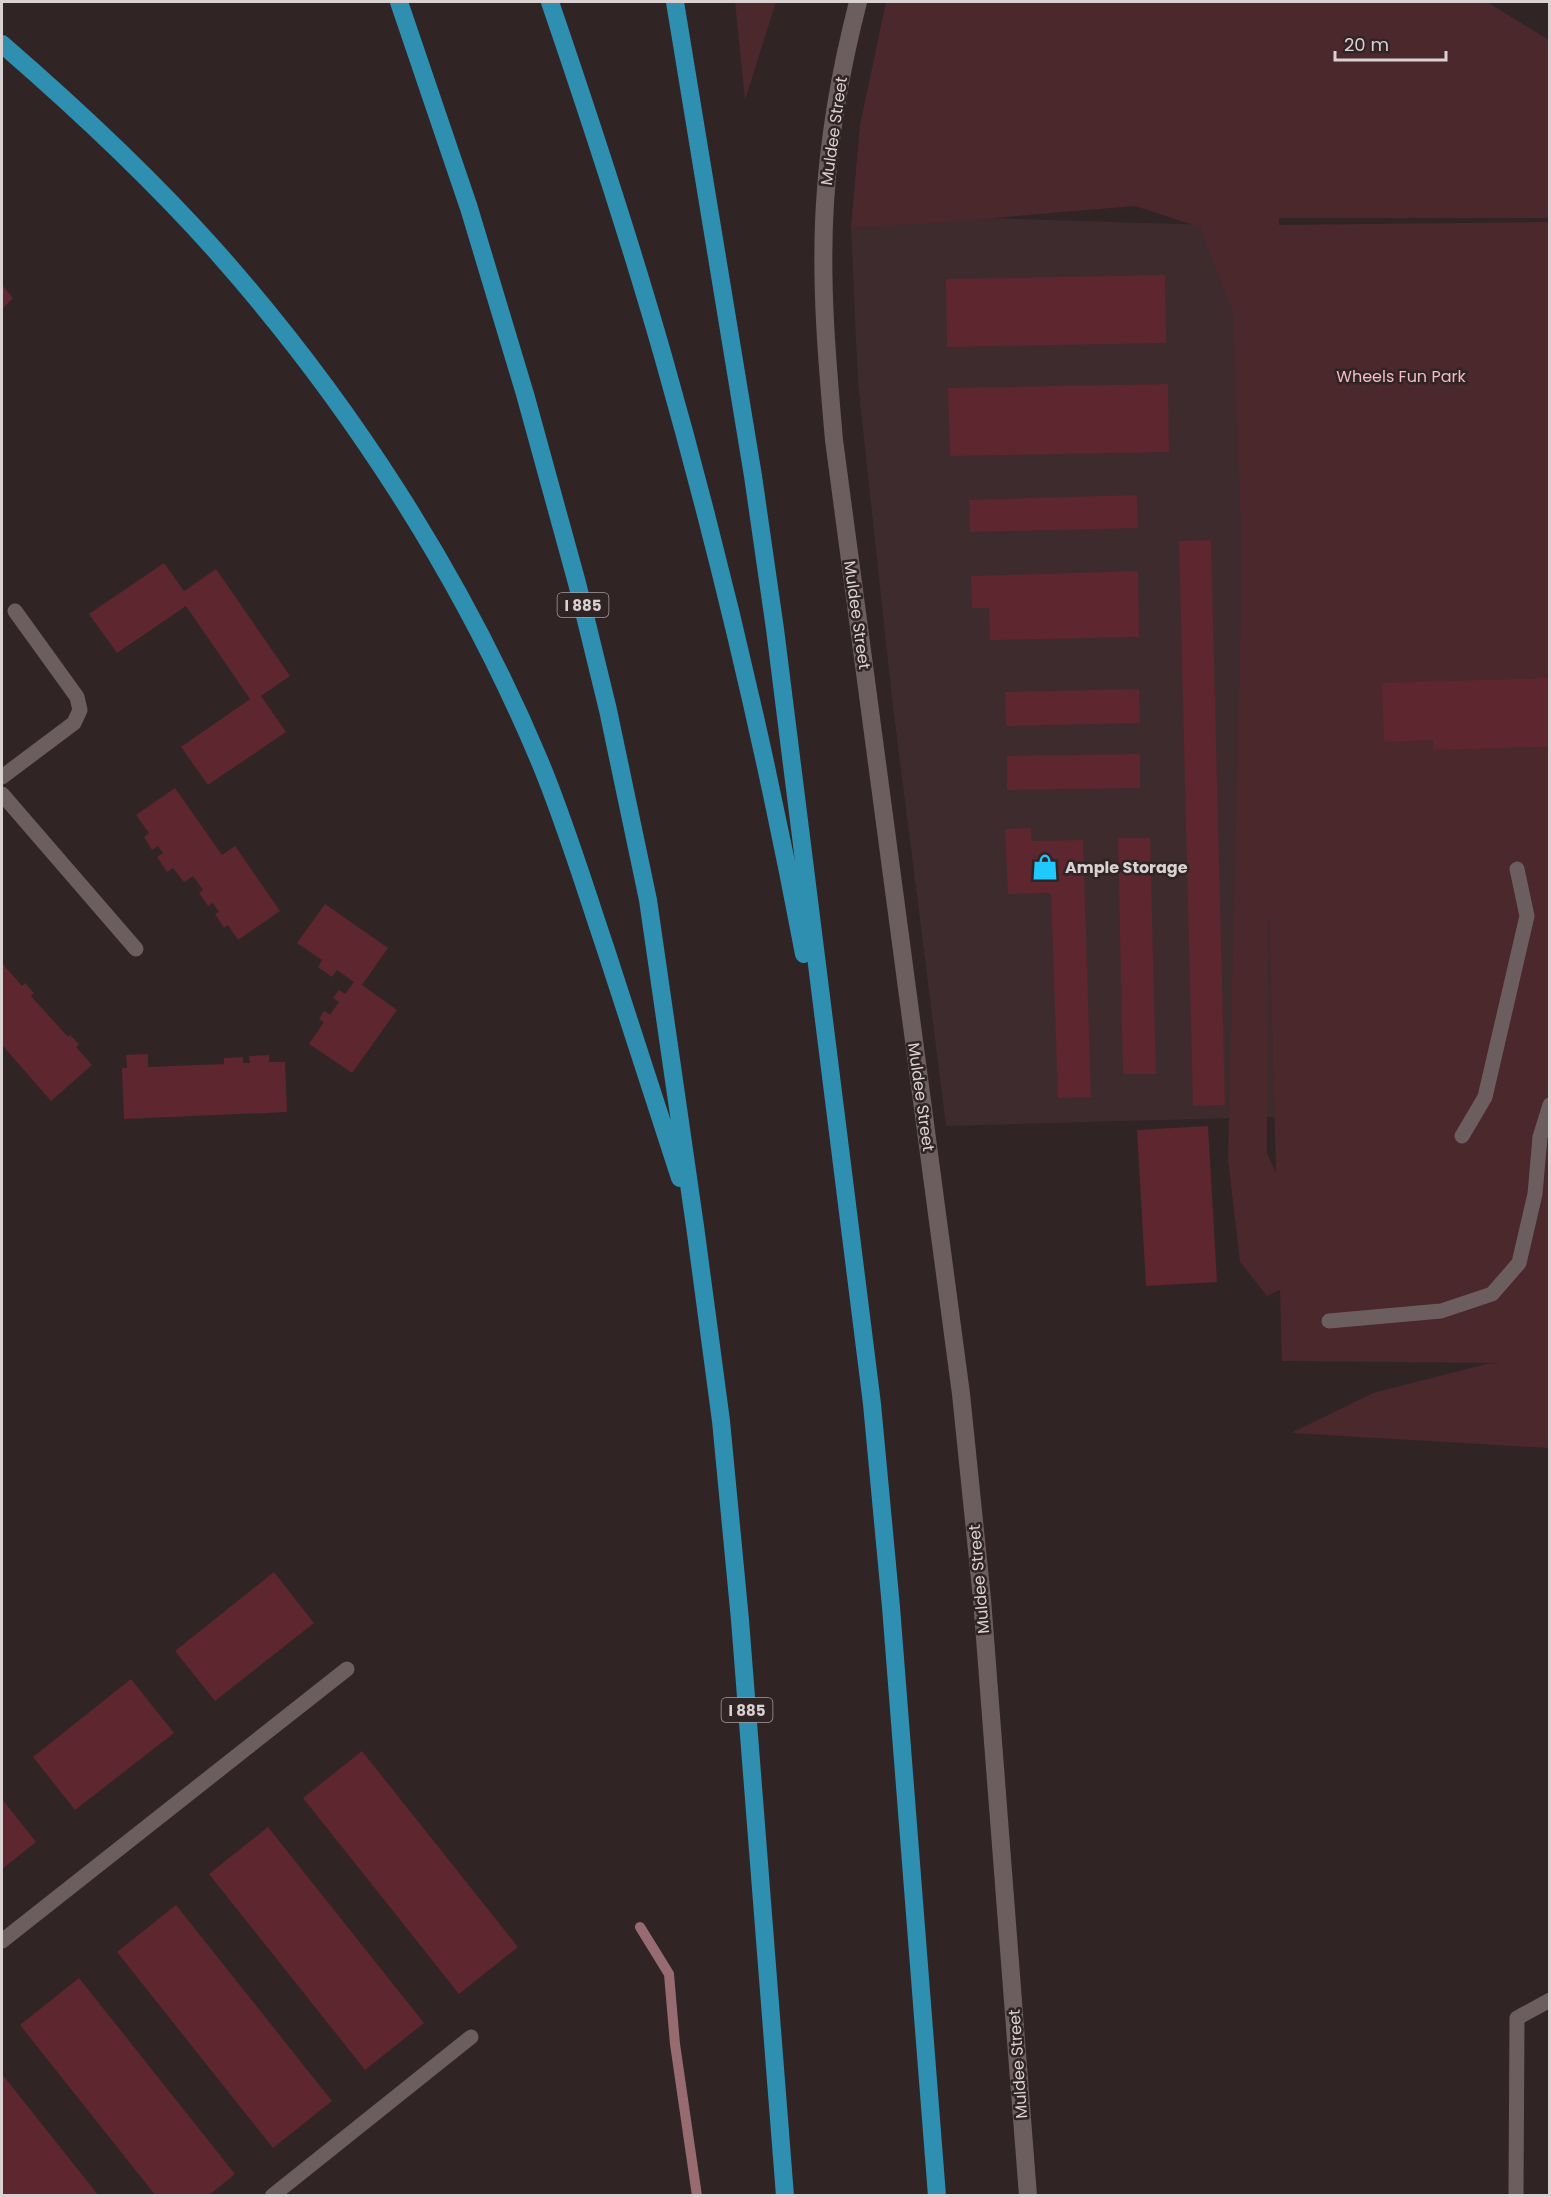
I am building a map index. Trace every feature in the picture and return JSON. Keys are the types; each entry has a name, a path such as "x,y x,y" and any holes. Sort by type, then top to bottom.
{"highway":[{"name":"I 885","path":"399,2 479,240 525,394 586,617 648,900 721,1421 739,1608 785,2196"},
{"path":"550,2 605,165 659,344 715,548 789,873 846,1204"},
{"path":"675,2 753,476 773,617 872,1404 891,1607 937,2196"},
{"path":"2,44 77,110 147,177 215,250 272,318 346,417 397,492 452,580 498,670 540,762 577,863 695,1226"}],"street":[{"name":"Muldee Street","path":"858,2 846,47 832,125 825,204 823,283 827,361 836,452 961,1394 982,1599 1028,2196"}],"lane":[{"path":"2,777 74,723 80,710 77,697 15,611"},
{"path":"2,794 136,949"},
{"path":"1462,1136 1485,1097 1527,916 1517,869"},
{"path":"1329,1321 1441,1311 1492,1294 1519,1263 1535,1194 1540,1137 1550,1105"},
{"path":"2,1941 347,1669"},
{"path":"1516,2196 1517,2018 1550,2000"},
{"path":"272,2196 471,2037"}],"shaded area":[{"name":"Ample Storage","path":"954,217 1247,226 1275,1117 946,1126 892,698 858,383 851,227"}],"green space":[{"path":"735,2 776,2 745,100"},
{"name":"Wheels Fun Park","path":"886,2 1487,2 1549,40 1549,218 1279,218 1279,225 1549,222 1549,1448 1291,1433 1373,1393 1486,1364 1501,1363 1282,1361 1280,1290 1267,1296 1240,1262 1228,1159 1242,561 1233,314 1200,227 1135,206 922,224 851,227 860,125","holes":["1269,919 1276,1173 1267,1153"]}],"building":[{"path":"1165,275 1166,343 947,347 946,279"},
{"path":"2,285 13,298 2,309"},
{"path":"1168,384 1169,452 950,456 948,388"},
{"path":"1137,495 1138,528 970,532 969,500"},
{"path":"1211,540 1225,1105 1193,1106 1179,541"},
{"path":"164,563 184,591 216,569 290,676 261,696 286,732 208,785 181,747 250,699 186,606 117,653 89,614"},
{"path":"1138,571 1139,637 990,640 989,608 972,608 971,576"},
{"path":"1550,678 1550,747 1433,750 1433,740 1384,742 1382,683"},
{"path":"1139,689 1140,723 1006,726 1005,692"},
{"path":"1140,754 1140,788 1007,790 1007,756"},
{"path":"175,788 222,855 235,846 280,911 238,940 228,925 224,928 215,914 219,912 213,903 208,906 199,893 203,890 193,876 184,882 173,868 167,872 157,857 163,853 158,846 152,850 144,837 149,833 136,815"},
{"path":"1031,828 1031,841 1083,840 1091,1097 1058,1098 1051,893 1008,894 1005,829"},
{"path":"1118,838 1150,838 1156,1074 1123,1074"},
{"path":"325,904 388,948 362,985 397,1010 352,1073 309,1044 324,1022 319,1019 324,1011 330,1015 339,1002 333,998 339,990 345,994 354,982 337,970 332,977 318,967 322,960 297,943"},
{"path":"2,963 22,986 25,983 34,993 31,996 68,1037 70,1035 79,1044 76,1047 92,1065 51,1101 2,1045"},
{"path":"148,1054 148,1067 224,1064 224,1058 243,1057 243,1063 250,1063 249,1056 269,1055 269,1062 285,1062 287,1112 124,1119 122,1068 127,1068 126,1055"},
{"path":"1208,1126 1217,1282 1146,1286 1137,1130"},
{"path":"274,1572 314,1623 215,1701 175,1651"},
{"path":"131,1679 174,1733 75,1810 33,1757"},
{"path":"362,1751 518,1947 459,1994 303,1798"},
{"path":"2,1799 36,1842 2,1869"},
{"path":"268,1827 424,2023 365,2070 209,1874"},
{"path":"176,1905 332,2101 273,2148 117,1952"},
{"path":"79,1978 235,2174 208,2196 156,2196 20,2025"},
{"path":"2,2074 99,2196 3,2196"}],"waterway":[{"path":"640,1927 669,1974 675,2044 697,2196"}],"place":[{"name":"Ample Storage","path":"1045,867"}]}
